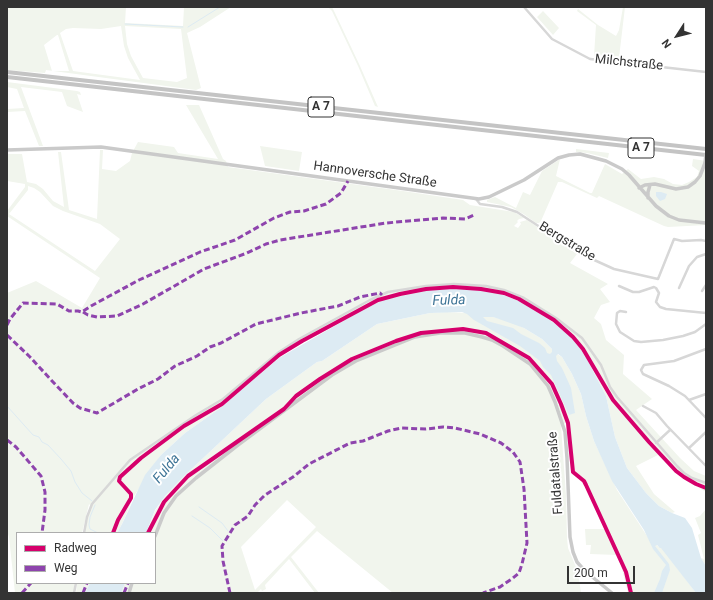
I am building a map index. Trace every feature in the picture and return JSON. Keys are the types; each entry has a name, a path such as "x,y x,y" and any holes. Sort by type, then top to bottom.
{"highway":[{"name":"A 7","path":"7,72 706,149"},
{"name":"A 7","path":"7,77 706,154"}],"main road":[{"name":"Hannoversche Straße","path":"7,150 102,147 476,199 489,197 528,178 555,159 572,154 587,155 616,165 627,173 662,212 679,220 706,223"},
{"path":"640,189 644,185 660,184 673,188 683,188 695,182 705,170 706,154"},
{"path":"650,200 648,192 652,185"},
{"name":"Fuldatalstraße","path":"156,533 164,513 176,496 238,445 332,375 356,361 415,338 440,333 465,333 487,338 503,346 530,364 548,386 557,406 565,432 571,547 582,568 612,593"}],"street":[{"name":"Milchstraße","path":"524,7 552,39 590,59 706,72"},
{"name":"Bergstraße","path":"476,199 480,204 502,206 517,212 575,250 614,269 658,279 674,239 682,241 706,241"},
{"path":"679,288 689,266 697,257 706,254"},
{"path":"84,531 89,511 96,499 130,460 196,415 223,399 279,352 299,339 370,300 388,292 426,286 454,284 486,286 516,294 556,318 582,338 601,365 610,386 617,397 656,443 684,473 699,481 706,482"},
{"path":"702,291 706,285"},
{"path":"619,286 632,292 639,292 654,287 659,293 656,302 660,307 680,311 706,313"},
{"path":"626,312 617,313 616,324 620,332 634,340 641,342 684,336 695,332 706,324"},
{"path":"706,349 674,361 644,365 641,367 641,372 646,376 672,388 689,400 706,418"},
{"path":"689,400 706,394"},
{"path":"643,406 656,413 670,430 706,466"},
{"path":"656,443 670,430"},
{"path":"688,448 706,432"}],"shaded area":[{"path":"7,7 126,7 125,23 183,26 184,7 231,7 200,27 187,33 201,88 196,90 54,71 69,71 58,35 44,45 52,71 46,70 45,73 7,70","holes":["121,26 124,46 128,58 140,80 73,71 60,33 66,29 73,28 101,29","125,26 181,29 187,78 177,82 143,78 131,56 127,44"]},
{"path":"328,7 332,7 335,13 378,107 375,106 332,11"},
{"path":"623,7 625,7 619,58 594,56 596,25 577,11 578,9 598,25 616,36 619,30"},
{"path":"543,11 559,28 553,35 537,17"},
{"path":"7,82 80,92 81,95 77,94 83,112 67,106 62,92 21,87 43,146 39,146 25,111 7,112 7,109 24,108 17,89 7,87"},
{"path":"186,105 199,105 228,167 463,200 470,205 514,212 524,218 519,219 514,226 518,228 521,224 520,222 527,220 577,254 570,263 608,284 600,289 610,302 601,305 594,318 601,324 606,340 624,355 623,374 652,399 636,410 680,458 694,471 706,476 706,492 684,479 658,455 636,466 654,494 675,512 672,513 659,506 646,493 627,468 615,437 606,396 588,361 565,331 543,315 519,301 501,293 449,288 425,291 366,308 287,352 264,369 219,409 185,433 161,455 134,496 118,532 84,532 88,518 89,504 82,532 16,532 16,584 75,584 74,593 15,593 9,537 7,531 7,293 36,281 82,308 100,278 7,216 7,211 25,187 25,184 7,181 7,154 22,154 27,182 36,184 43,189 53,201 64,207 58,152 61,152 69,210 97,219 100,150 103,150 102,169 116,171 130,161 132,153 138,142 174,147 178,153 218,159","holes":["28,186 40,192 53,206 100,224 120,239 95,271 9,214 28,190"]},
{"path":"260,146 302,152 299,171 265,166"},
{"path":"576,149 609,153 608,158 576,152"},
{"path":"560,159 556,176 590,193 592,193 605,164 622,174 628,169 641,179 654,177 664,179 673,184 682,185 697,177 699,171 692,166 693,159 706,161 706,225 664,226 599,196 597,198 562,182 558,182 539,223 536,223 511,207 487,202 487,200 495,197 516,208 523,192 530,195 542,171"},
{"path":"430,313 468,313 512,322 542,339 562,357 572,374 581,394 594,441 617,490 649,539 659,547 662,547 696,593 628,593 617,555 590,554 591,545 586,545 585,529 605,529 583,482 572,474 566,423 561,425 566,496 567,538 568,548 578,572 581,593 393,593 317,531 291,557 319,593 315,593 289,559 265,585 266,589 262,591 261,589 257,593 120,593 124,584 156,584 156,532 146,532 155,511 165,496 183,477 266,399 317,362 322,361 377,324","holes":["287,500 316,527 255,590 241,547"]},
{"path":"706,509 706,566 701,558 704,559 698,535 701,533 695,518 700,516"},
{"path":"77,584 90,584 85,593 76,593"}],"water":[{"path":"656,192 667,194 665,199 660,201 656,196"},
{"name":"Fulda","path":"449,288 477,290 501,294 519,301 543,315 565,331 582,351 606,396 615,437 627,468 646,493 659,506 685,518 692,528 701,558 706,566 706,593 696,593 661,548 657,545 655,546 669,564 670,570 662,593 654,593 662,571 666,565 653,549 644,530 612,481 594,441 581,394 562,357 558,354 556,356 557,361 562,368 571,388 575,413 569,415 551,375 543,367 540,361 520,346 462,312 430,313 377,324 322,361 317,362 266,399 183,477 165,496 155,510 146,532 118,532 145,475 161,455 185,433 219,409 279,358 366,308 384,300 425,291","holes":["483,317 493,317 524,328 542,339 552,349 552,352 550,354 547,353 545,348 539,343 513,328 487,321"]},
{"path":"90,584 125,584 121,593 85,593"}],"waterway":[{"path":"188,27 220,7"},
{"path":"125,24 183,27"},
{"path":"7,406 33,435 39,437 42,442 48,445 61,459 71,471 75,482 82,493 92,501"},
{"path":"95,505 90,517 89,525 90,529 96,532"},
{"path":"199,507 222,523 228,531"},
{"path":"192,516 210,528 223,541"}],"marked path":[{"path":"7,325 23,303 57,304 69,311 82,312 139,280 200,252 235,240 274,218 290,212 304,211 326,204 341,193 348,181"},
{"path":"83,312 97,317 117,316 143,304 204,269 247,253 266,244 280,240 386,223 443,218 465,219 474,215"},
{"path":"7,335 73,403 80,408 97,413 158,379 175,366 197,356 210,347 221,343 256,324 338,306 360,297 380,293 382,295"},
{"path":"230,593 223,561 222,546 235,525 248,516 255,505 265,495 293,477 309,464 350,443 363,441 388,431 401,428 426,429 443,427 455,428 480,434 501,443 513,452 520,462 524,489 527,543 522,564 519,573 513,578 500,587 483,593"},
{"path":"7,440 16,447 41,476 45,492 45,510 42,532"},
{"path":"22,593 30,584"},
{"path":"83,593 87,584"},
{"path":"124,593 128,584"}],"cycle path":[{"path":"113,532 118,520 131,498 131,494 119,481 120,477 141,458 184,426 222,404 279,355 302,341 378,300 426,289 453,287 481,289 504,293 519,299 554,320 573,337 583,349 613,400 649,442 676,471 696,484 706,488"},
{"path":"149,532 164,502 188,476 284,409 296,396 320,379 352,359 396,341 421,333 463,329 486,333 529,358 552,384 568,423 573,472 584,481 586,485 626,572 631,593"}]}
